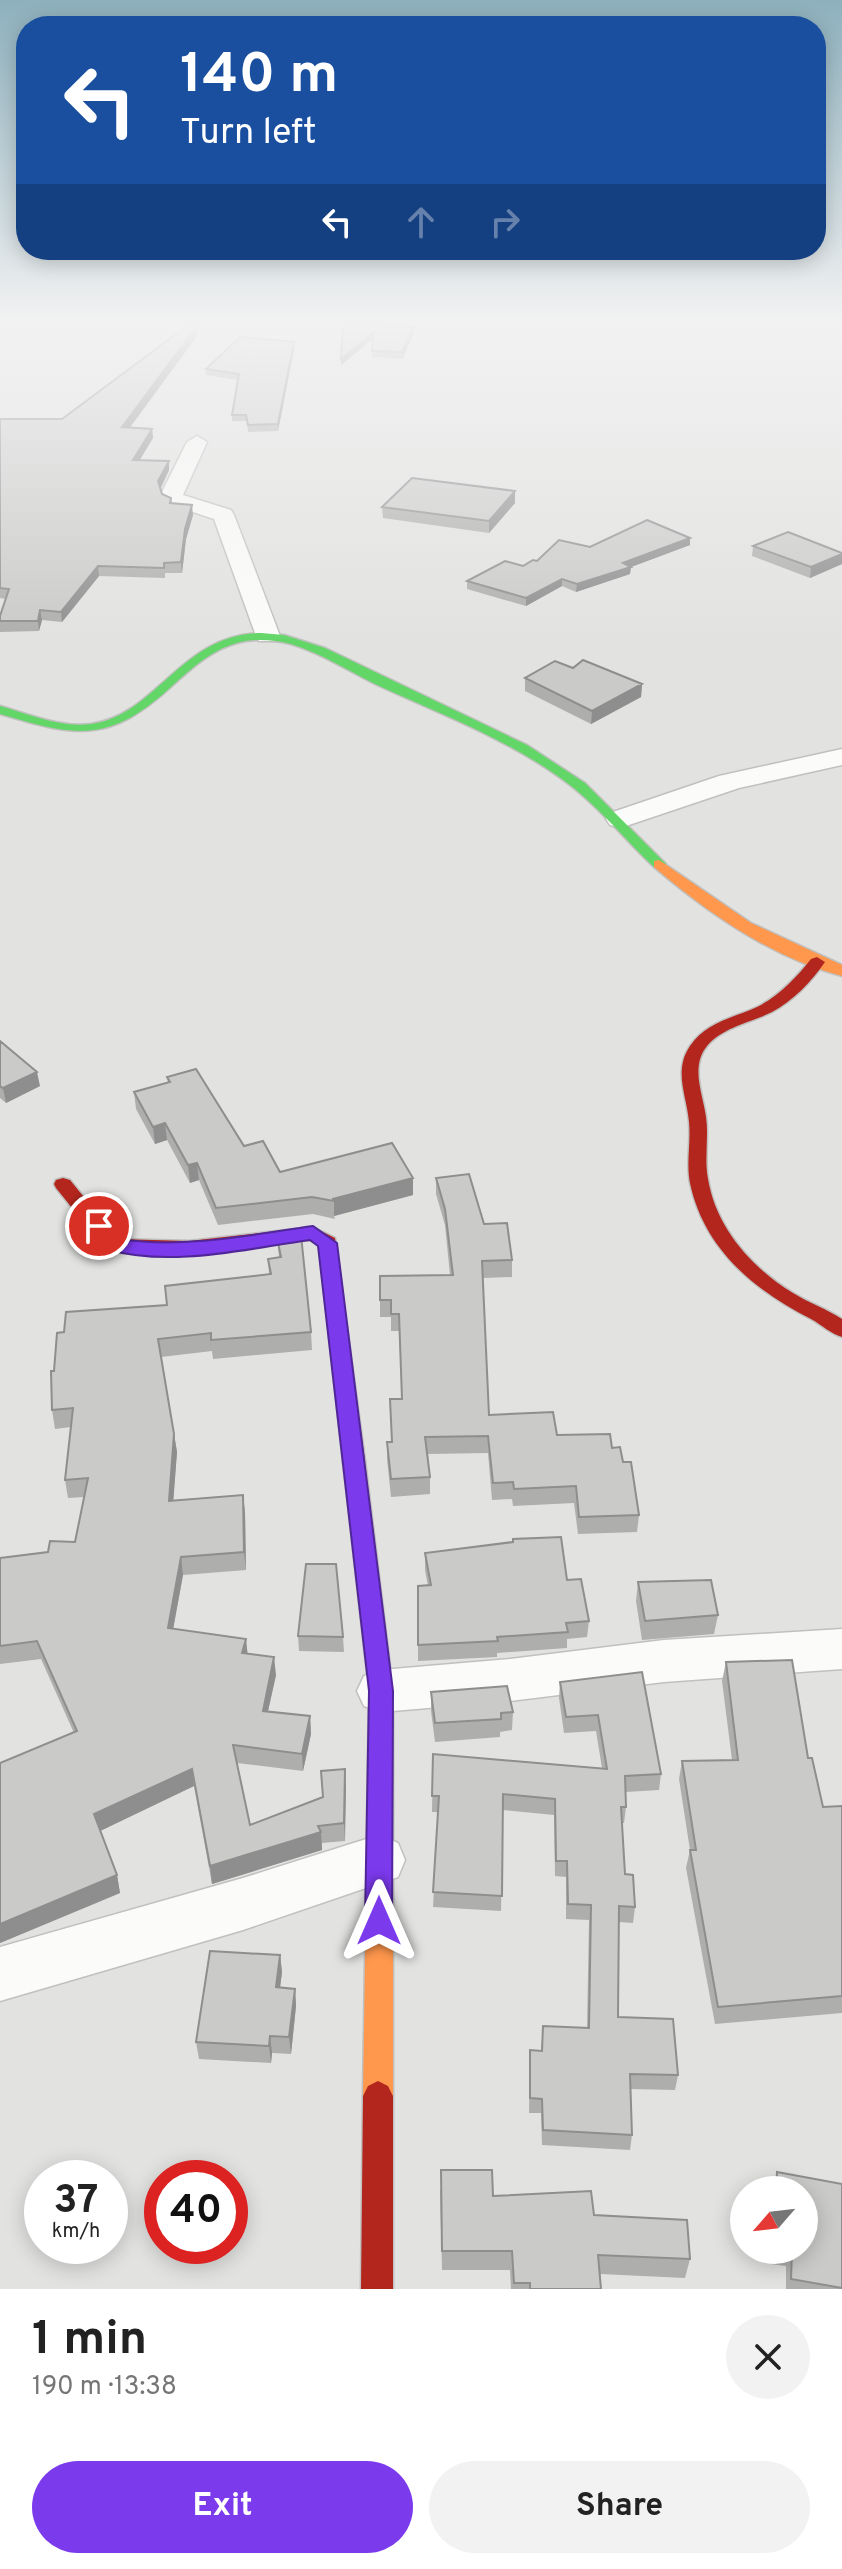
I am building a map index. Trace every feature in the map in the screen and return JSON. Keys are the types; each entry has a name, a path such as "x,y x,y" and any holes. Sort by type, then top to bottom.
{"street":[{"path":"197,442 172,492 173,499 223,515 268,636"},
{"path":"0,710 71,729 105,727 127,715 212,647 231,640 268,636 301,644 492,731 555,768 620,819 649,856 718,915 772,945 842,971"},
{"path":"620,819 680,794 781,768 842,757"},
{"path":"817,962 802,984 781,1000 709,1034 697,1047 689,1064 689,1092 698,1115 698,1179 706,1208 721,1234 740,1263 783,1297 842,1330"},
{"path":"63,1184 85,1207 113,1245 150,1251 200,1248 313,1233 328,1243 381,1691 377,2289"},
{"path":"381,1691 510,1680 664,1661 842,1649"},
{"path":"0,1974 243,1904 379,1860"}],"building":[{"path":"0,430 151,430 133,460 169,461 158,481 162,494 171,498 170,503 192,505 181,562 164,563 164,568 98,566 61,612 40,610 38,621 0,621 9,589 0,588"},
{"path":"412,478 515,491 489,521 382,507"},
{"path":"647,520 690,538 623,563 631,567 577,584 562,579 526,598 467,581 505,561 523,566 537,561 559,540 590,547"},
{"path":"788,532 842,554 811,567 753,546"},
{"path":"583,660 642,684 592,711 525,678 555,661 573,668"},
{"path":"0,1041 37,1072 3,1088 0,1086"},
{"path":"196,1069 244,1146 263,1141 280,1172 392,1143 413,1178 334,1201 312,1197 216,1208 197,1163 188,1165 165,1123 153,1127 134,1092 170,1082 167,1077"},
{"path":"469,1174 484,1224 507,1223 512,1260 482,1261 489,1415 553,1412 557,1435 610,1434 612,1448 620,1447 623,1462 631,1462 639,1515 579,1517 576,1486 514,1489 513,1482 493,1483 488,1436 425,1437 430,1477 391,1479 387,1442 392,1442 390,1399 402,1399 399,1314 391,1314 391,1300 380,1300 380,1276 453,1275 445,1209 436,1178"},
{"path":"301,1235 311,1332 211,1340 211,1333 158,1339 174,1434 169,1501 243,1495 244,1552 181,1557 168,1628 246,1639 242,1653 274,1657 263,1711 310,1716 302,1754 233,1745 250,1825 323,1797 321,1771 345,1769 344,1823 318,1826 321,1832 210,1866 192,1769 94,1814 117,1875 0,1924 0,1763 77,1731 37,1641 0,1646 0,1558 48,1552 50,1541 75,1542 88,1478 65,1480 73,1408 52,1410 51,1371 54,1371 57,1333 64,1332 66,1312 167,1305 165,1286 271,1274 268,1259 281,1257 277,1238"},
{"path":"561,1537 567,1580 581,1579 589,1621 566,1623 568,1632 497,1637 498,1641 418,1645 418,1586 431,1585 425,1553 513,1542 513,1539"},
{"path":"306,1564 336,1564 343,1637 298,1636"},
{"path":"711,1580 718,1615 645,1621 638,1582"},
{"path":"792,1660 808,1758 812,1758 823,1807 842,1806 842,1996 718,2007 690,1850 696,1850 682,1761 738,1760 726,1662"},
{"path":"642,1672 661,1774 625,1776 626,1807 621,1807 625,1874 633,1875 635,1907 619,1906 618,2017 673,2019 678,2075 630,2074 632,2135 543,2130 542,2099 530,2098 530,2050 542,2051 543,2026 589,2028 591,1905 568,1904 567,1861 556,1861 555,1799 503,1794 502,1896 433,1892 439,1796 432,1796 433,1754 607,1769 598,1715 566,1717 560,1682"},
{"path":"507,1686 513,1712 501,1713 501,1719 435,1723 431,1692"},
{"path":"210,1951 280,1955 276,1987 295,1989 289,2037 270,2036 269,2046 196,2042"},
{"path":"441,2170 492,2170 493,2196 591,2191 594,2215 687,2220 690,2259 598,2255 601,2289 530,2289 530,2283 514,2283 512,2251 442,2251"},
{"path":"777,2172 799,2176 777,2176"},
{"path":"818,2180 842,2184 842,2288 791,2279 792,2264 818,2264"}],"traffic: fast":[{"path":"0,710 69,728 106,725 144,704 193,661 216,647 246,637 284,639 332,656 545,761 592,796 659,864"}],"traffic: slow":[{"path":"659,864 701,898 745,926 792,951 842,971"},
{"path":"354,1461 381,1691 378,2096"}],"traffic: jam":[{"path":"817,962 779,1001 705,1038 693,1054 690,1082 698,1121 699,1182 710,1217 719,1233 741,1262 769,1287 842,1330"},
{"path":"63,1184 113,1245 189,1248 313,1233 328,1243 354,1461"},
{"path":"377,2289 378,2096"}],"route":[{"path":"99,1226 113,1245 150,1251 200,1248 313,1233 328,1243 381,1691 379,1921"}]}
